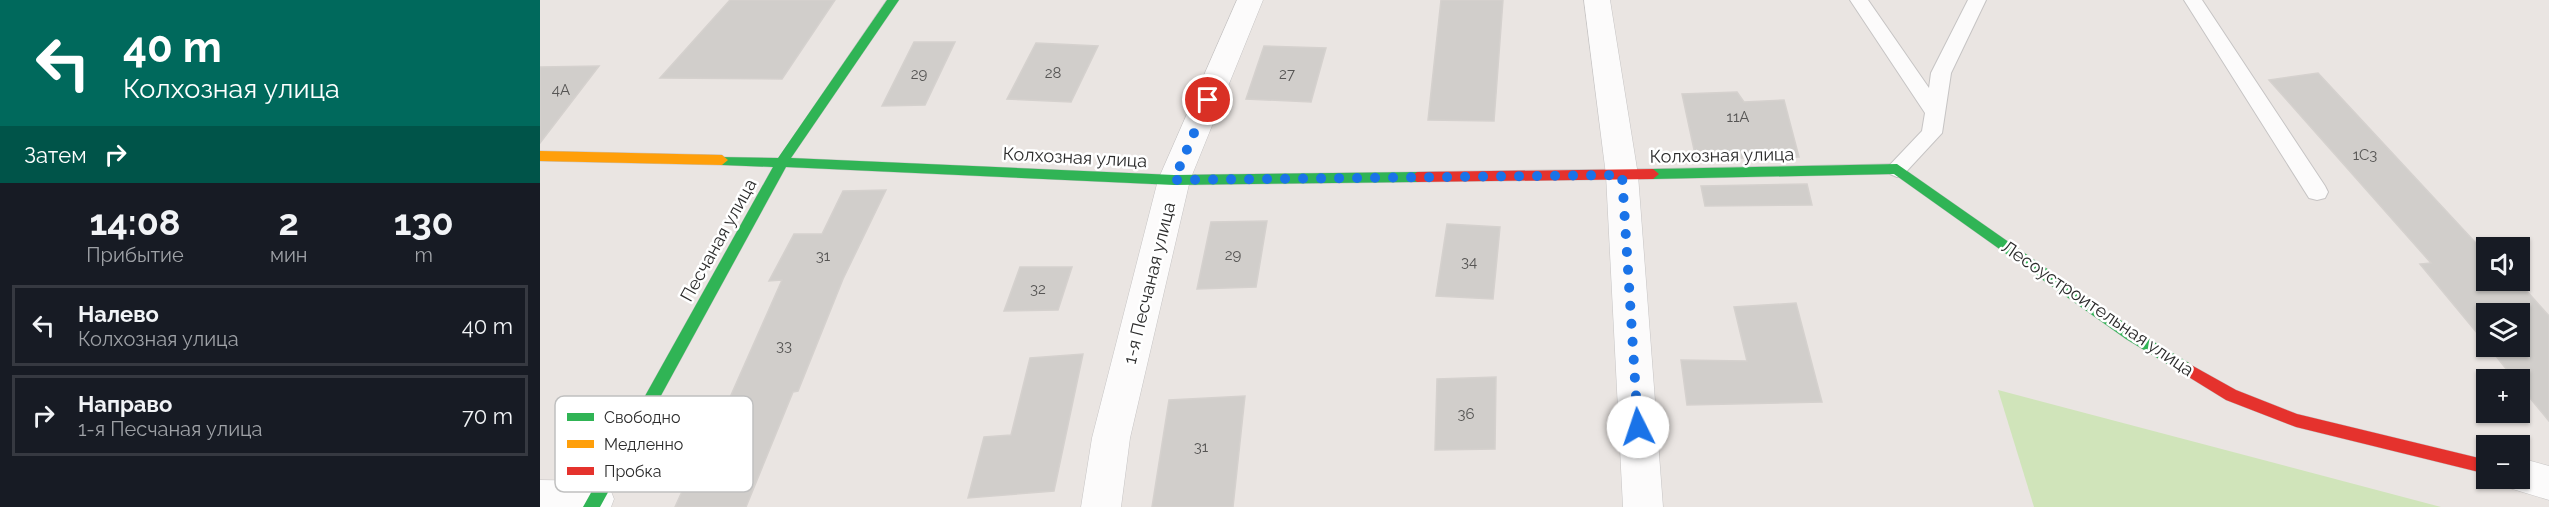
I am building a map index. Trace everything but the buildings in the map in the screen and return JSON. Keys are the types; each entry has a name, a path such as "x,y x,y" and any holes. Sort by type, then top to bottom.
{"street":[{"name":"Песчаная улица","path":"652,396 783,161 893,0"},
{"name":"1-я Песчаная улица","path":"1101,507 1111,438 1174,180 1250,0"},
{"path":"1597,0 1622,175 1643,507"},
{"name":"Колхозная улица","path":"540,156 783,161 1174,180 1622,175 1897,169"},
{"name":"Лесоустроительная улица","path":"1897,169 2131,335 2231,395 2296,420 2476,464"},
{"path":"2530,478 2549,483"},
{"path":"540,498 593,503"}],"lane":[{"path":"1858,0 1935,112"},
{"path":"1897,169 1932,133 1941,73 1977,0"},
{"path":"2193,0 2317,192"}],"green space":[{"path":"1998,390 2441,507 2034,507"}],"traffic: fast":[{"path":"653,396 783,161 893,0"},
{"path":"722,160 1174,180 1417,177"},
{"path":"1653,174 1897,169 2131,335 2184,367"},
{"path":"591,507 599,492"}],"traffic: slow":[{"path":"540,156 722,160"}],"traffic: jam":[{"path":"1417,177 1653,174"},
{"path":"2184,367 2231,395 2296,420 2476,464"}],"route":[{"path":"1208,100 1174,180 1622,175 1638,427"}]}
